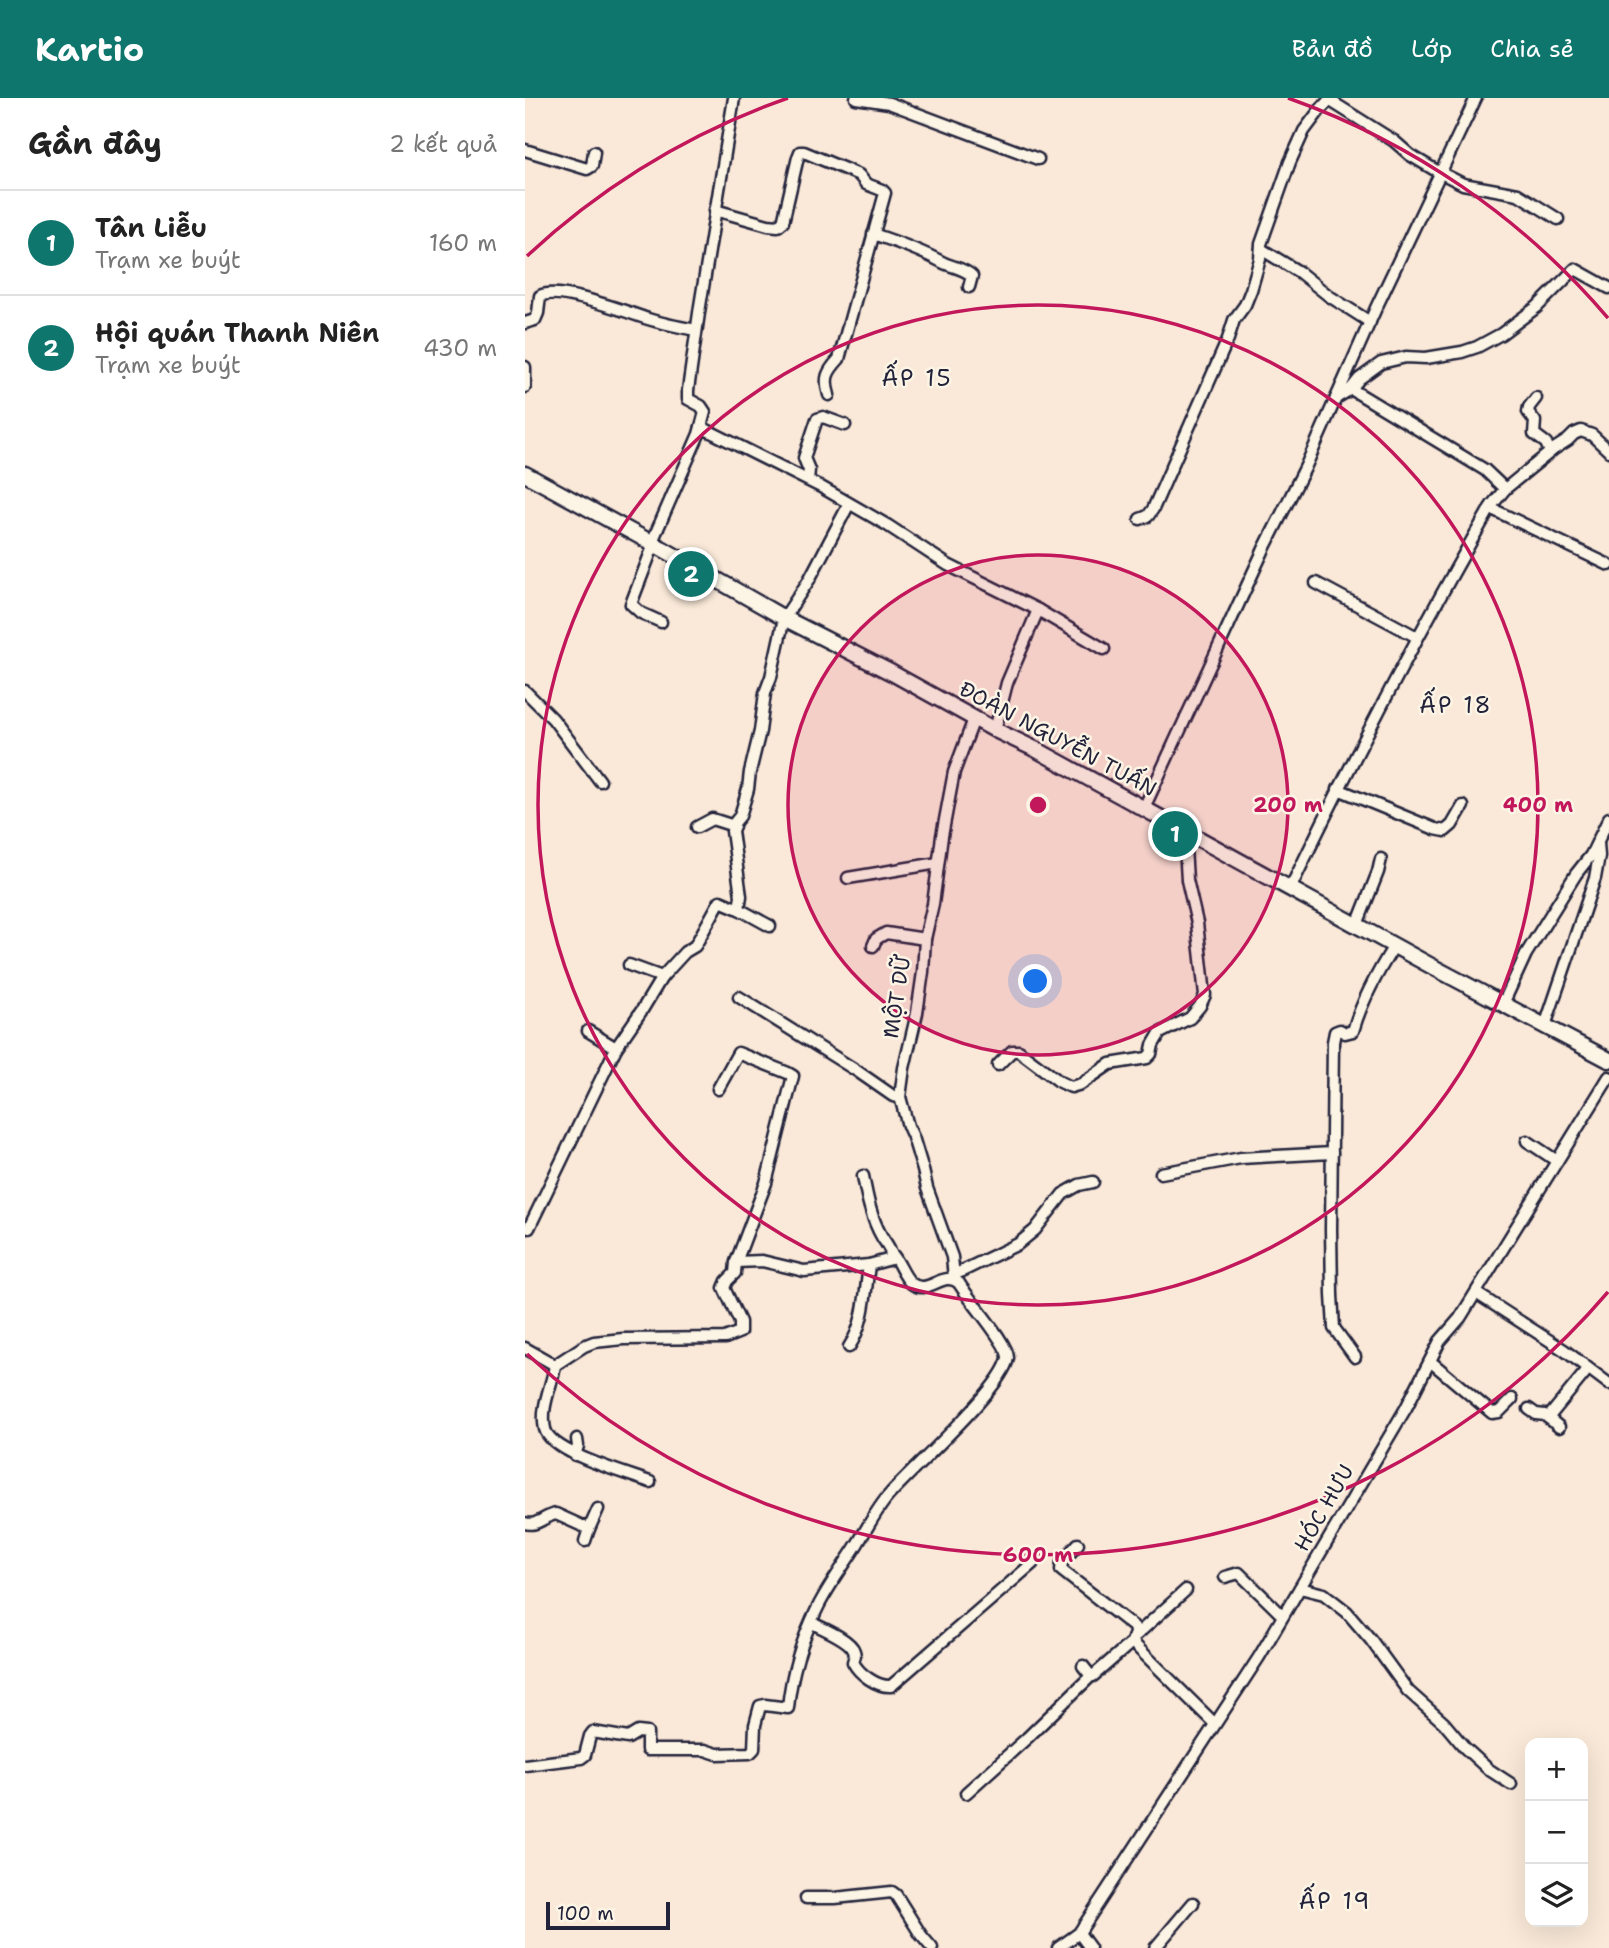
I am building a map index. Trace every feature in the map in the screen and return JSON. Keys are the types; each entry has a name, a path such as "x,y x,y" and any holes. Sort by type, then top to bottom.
{"main road":[{"name":"ĐOÀN NGUYỄN TUẤN","path":"525,474 784,618 1037,750 1394,946 1609,1060"}],"street":[{"path":"661,622 641,613 631,604 705,412 701,406 688,399 734,98"},
{"path":"856,98 889,103 1038,159"},
{"path":"1143,808 1305,468 1370,322 1476,98"},
{"path":"1140,519 1148,516 1153,509 1229,340 1234,320 1245,305 1282,182 1304,131 1330,99 1394,141 1410,155 1441,173 1463,184 1518,194 1558,219"},
{"path":"525,150 587,169 592,166 594,152"},
{"path":"715,210 778,226 783,222 800,152 859,175 866,184 885,193 839,359 826,376 829,395"},
{"path":"873,234 929,254 968,272 972,276 968,287"},
{"path":"1261,249 1370,322"},
{"path":"1336,398 1351,389 1381,362 1406,357 1426,358 1478,347 1501,334 1537,307 1575,269 1609,288"},
{"path":"525,323 535,320 540,296 548,293 595,301 667,324 697,330"},
{"path":"525,367 525,387"},
{"path":"1351,389 1485,470 1505,489"},
{"path":"1536,398 1528,412 1535,421 1534,434 1546,443 1550,452"},
{"path":"808,480 809,470 804,458 817,419 823,416 845,425"},
{"path":"701,426 808,480 887,525 948,565 1038,610 1104,649"},
{"path":"1290,889 1338,789 1417,637 1490,508 1505,489 1581,430 1609,451"},
{"path":"739,909 741,896 732,839 734,826 748,789 765,693 784,618 809,580 849,504"},
{"path":"1490,508 1609,565"},
{"path":"1316,583 1417,637"},
{"path":"995,730 1007,682 1038,610"},
{"path":"525,691 553,719 600,781"},
{"name":"MỘT DỮ","path":"954,1277 952,1257 927,1188 900,1097 917,1013 925,939 954,772 974,719"},
{"path":"1338,789 1445,831 1452,825 1463,806"},
{"path":"1545,1026 1587,906 1609,818"},
{"path":"697,827 712,819 734,826"},
{"path":"999,1065 1012,1051 1019,1051 1060,1083 1071,1087 1081,1084 1110,1063 1147,1058 1160,1033 1196,1013 1205,995 1197,923 1187,880 1184,831"},
{"path":"1503,1004 1526,954 1602,846"},
{"path":"1357,925 1381,859"},
{"path":"848,878 938,863"},
{"path":"529,1228 616,1048 662,977 685,952 695,946 720,901 770,926"},
{"path":"873,946 880,935 886,933 925,939"},
{"path":"1355,1357 1334,1328 1331,1269 1335,1032 1353,1031 1360,1007 1374,977 1394,946"},
{"path":"629,965 662,977"},
{"path":"739,998 893,1096 900,1097"},
{"path":"588,1031 616,1048"},
{"path":"649,1482 555,1445 546,1432 545,1404 555,1365 594,1342 622,1339 725,1338 740,1332 740,1322 724,1288 735,1273 736,1262 765,1183 793,1076 738,1054 718,1089"},
{"name":"HÓC HƯU","path":"1058,1948 1079,1933 1259,1657 1406,1408 1440,1341 1460,1318 1609,1077"},
{"path":"1527,1141 1557,1161"},
{"path":"1161,1173 1241,1158 1332,1153"},
{"path":"863,1176 870,1211 878,1230 909,1280 917,1286 929,1286 954,1277 1019,1244 1035,1230 1063,1194 1079,1185 1093,1182"},
{"path":"736,1262 762,1261 804,1271 869,1265 891,1259 892,1254"},
{"path":"849,1347 863,1312 869,1265"},
{"path":"525,1765 580,1758 585,1755 593,1732 628,1738 638,1731 647,1733 647,1750 705,1750 717,1754 753,1752 760,1706 788,1708 792,1672 818,1607 888,1496 1002,1374 1007,1352 991,1324 983,1318 954,1277"},
{"path":"1476,1293 1564,1350 1609,1384"},
{"path":"525,1348 555,1365"},
{"path":"1430,1361 1492,1413 1499,1412 1512,1399"},
{"path":"1548,1418 1588,1369"},
{"path":"1529,1409 1559,1427"},
{"path":"575,1455 577,1439"},
{"path":"585,1541 598,1509"},
{"path":"525,1523 533,1524 556,1514 589,1529"},
{"path":"1078,1544 1062,1562 1061,1570 1134,1627 1133,1640"},
{"path":"812,1623 853,1648 856,1654 853,1662 857,1670 882,1687 891,1686 1033,1563"},
{"path":"1226,1577 1239,1573 1283,1616"},
{"path":"1300,1588 1325,1594 1347,1612 1408,1691 1444,1723 1472,1755 1511,1784"},
{"path":"966,1793 1186,1590"},
{"path":"1133,1640 1215,1724"},
{"path":"1083,1665 1091,1676"},
{"path":"806,1898 892,1892 932,1948"},
{"path":"1155,1948 1193,1903"},
{"path":"1079,1933 1090,1948"}],"place":[{"name":"Hội quán Thanh Niên","path":"691,574"},
{"name":"Tân Liễu","path":"1175,834"}],"district":[{"name":"ẤP 15","path":"917,378"},
{"name":"ẤP 18","path":"1456,705"},
{"name":"ẤP 19","path":"1335,1901"}]}
